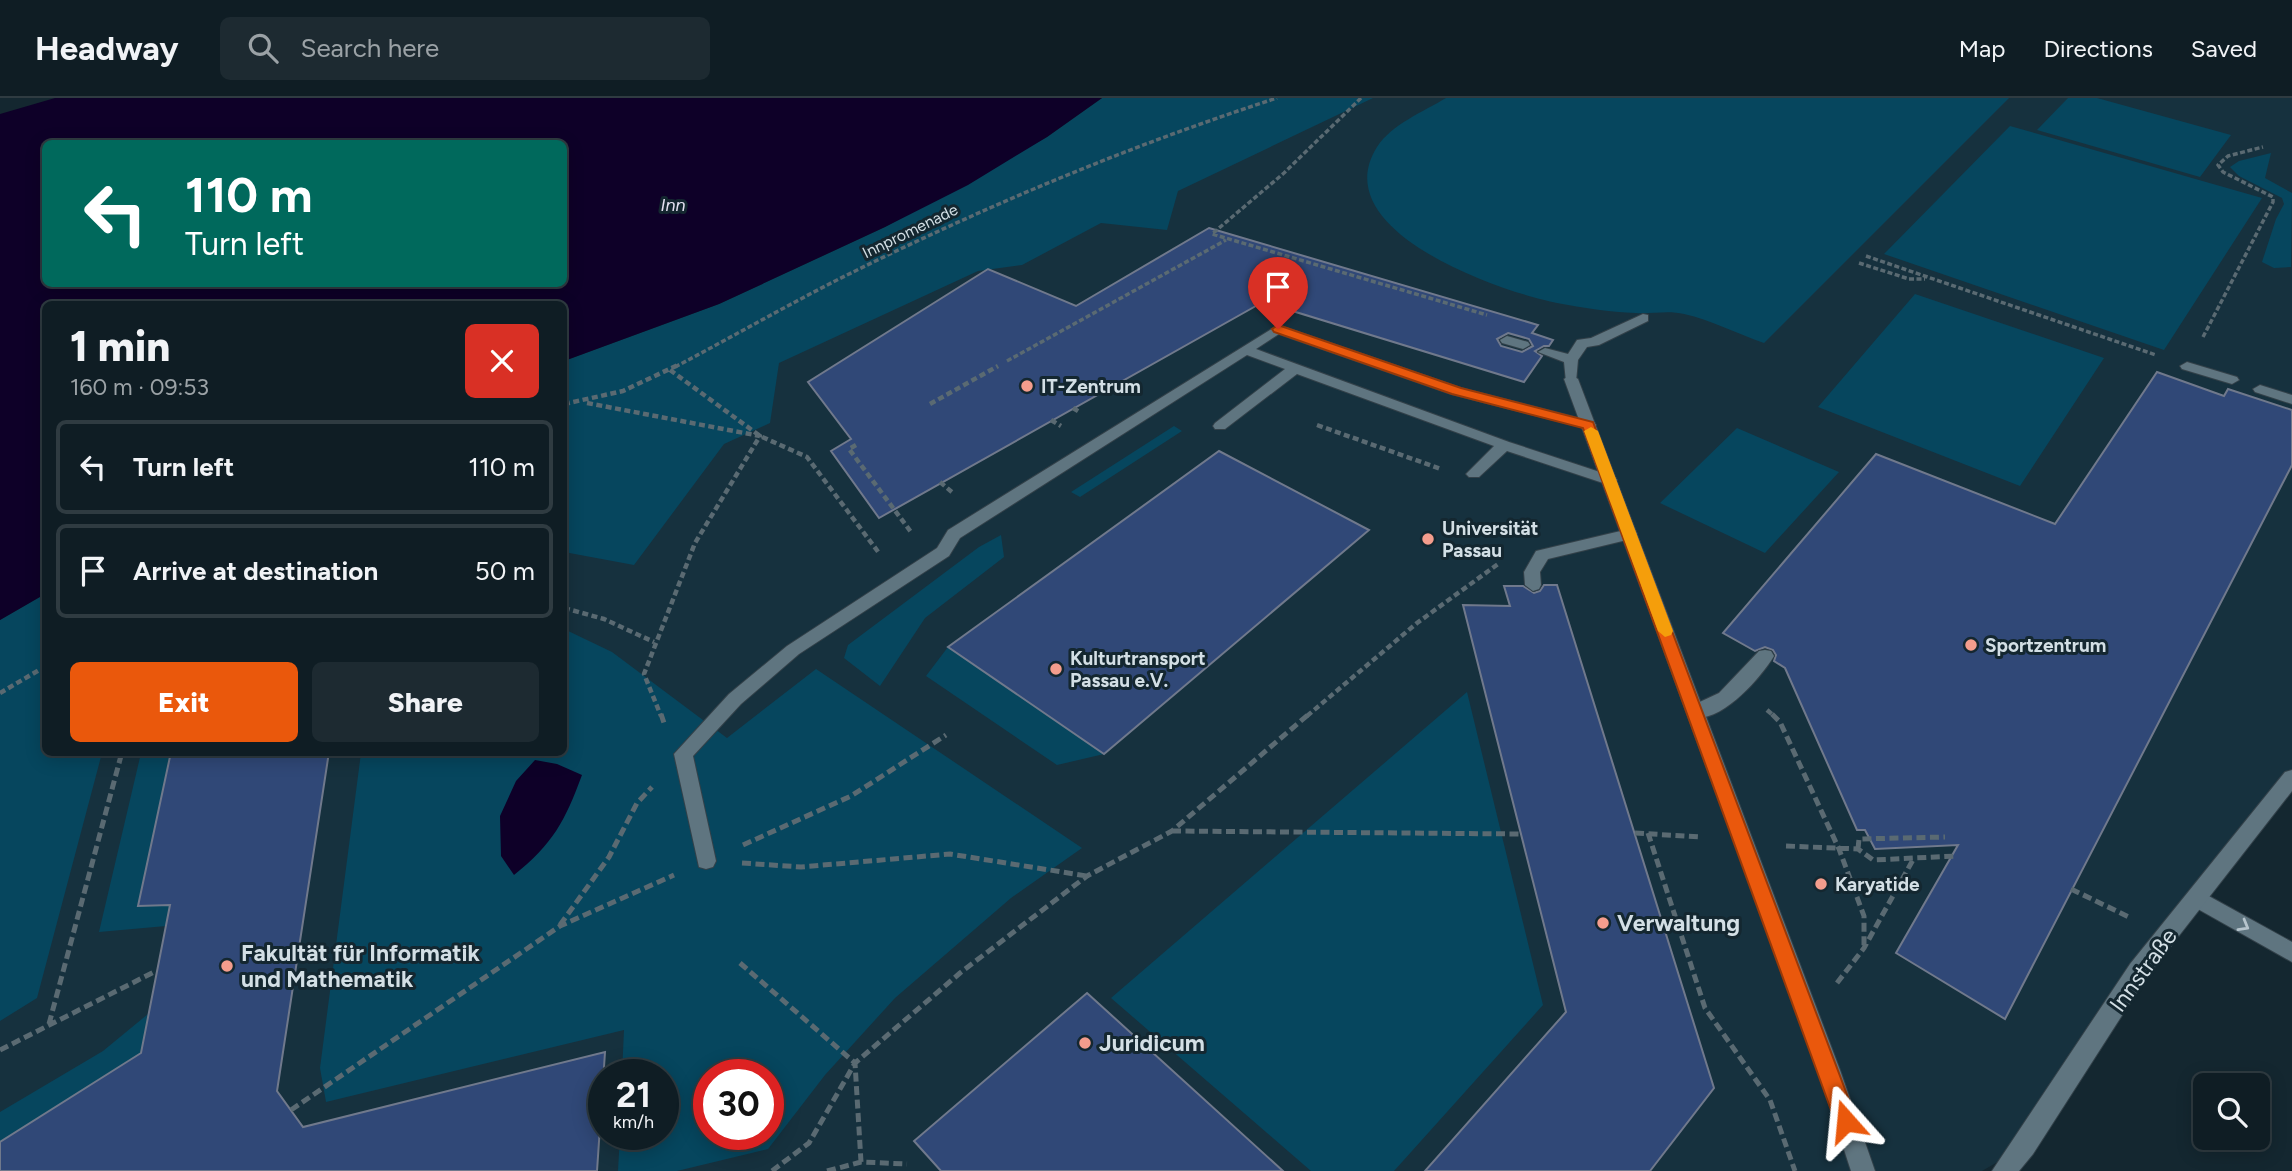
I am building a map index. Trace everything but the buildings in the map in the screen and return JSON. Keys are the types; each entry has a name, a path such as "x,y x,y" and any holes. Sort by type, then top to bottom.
{"street":[{"path":"1643,318 1594,342 1582,343 1571,360 1570,379 1829,1070 1863,1171"},
{"path":"706,861 683,754 735,699 793,650 943,552 954,534 1278,329 1456,391 1589,425"},
{"path":"1507,340 1523,345"},
{"path":"1247,350 1504,445 1609,480"},
{"path":"1545,352 1571,360"},
{"path":"2187,366 2232,380"},
{"path":"1220,426 1297,368"},
{"path":"2260,389 2292,400"},
{"path":"1474,474 1504,445"},
{"path":"1533,585 1532,572 1542,555 1629,534"},
{"path":"1696,712 1711,709 1726,698 1765,656"},
{"name":"Innstraße","path":"2004,1171 2025,1146 2138,971 2292,778"},
{"path":"2196,898 2292,953"}],"path":[{"name":"Innpromenade","path":"567,404 586,403 670,370 834,282 968,216 1193,124 1277,98"},
{"path":"1361,98 1284,173 1212,234 1492,316"},
{"path":"1866,256 2187,366 2273,202 2273,197 2222,172 2218,165 2228,156 2263,147"},
{"path":"1007,361 1227,240"},
{"path":"1859,263 1909,279 1930,278"},
{"path":"930,404 998,366"},
{"path":"670,370 760,436 807,457 899,579"},
{"path":"586,403 760,436"},
{"path":"1317,425 1443,470"},
{"path":"560,926 609,857 637,803 683,754 659,716 644,674 654,642 695,543 760,436"},
{"path":"856,445 849,449 915,537"},
{"path":"772,1171 809,1143 855,1063 960,973 1087,876 1172,831 1417,623 1508,557"},
{"path":"567,609 604,619 654,642"},
{"path":"0,693 42,668"},
{"path":"1780,722 1839,849 1864,916 1864,948 1914,858"},
{"path":"291,1110 560,926 850,796 946,734"},
{"path":"49,1024 121,756"},
{"path":"1172,831 1520,834"},
{"path":"1635,833 1686,836"},
{"path":"1648,833 1705,1008 1770,1100 1795,1171"},
{"path":"1858,849 1859,839 1945,836"},
{"path":"1786,846 1858,849 1873,860 1956,856"},
{"path":"706,861 801,867 950,854 1087,876"},
{"path":"2071,889 2166,935"},
{"path":"740,963 855,1063 861,1161"},
{"path":"0,1050 156,971"},
{"path":"827,1171 861,1161 907,1164"}],"shaded area":[{"path":"1102,98 1373,98 1178,191 1167,230 1101,223 1022,265 978,271 779,363 770,423 724,444 634,565 567,553 567,360 719,304 885,227 1047,137"},
{"name":"Universität Passau","path":"1277,98 2292,98 2292,777 2245,835 2025,1146 1982,1171 0,1171 0,702 42,748 42,756 567,756 567,403"},
{"path":"1446,98 2009,98 1764,343 1678,313 1606,311 1531,297 1461,271 1426,252 1396,230 1375,205 1367,177 1377,147 1399,125"},
{"path":"2068,98 2097,98 2231,135 2200,177 2037,130"},
{"path":"2010,126 2262,198 2164,350 1884,254"},
{"path":"2271,153 2265,178 2292,193 2291,267 2274,268 2262,262 2276,219 2284,204 2282,198 2239,176 2230,167 2239,161"},
{"path":"1915,294 2104,358 2020,486 1818,407"},
{"path":"1174,426 1182,431 1080,497 1071,492"},
{"path":"1737,428 1839,472 1765,553 1660,503"},
{"path":"1001,535 1004,557 925,618 880,686 844,658 848,645 979,547"},
{"path":"42,596 42,756 101,756 37,998 0,1021 0,620"},
{"path":"567,630 612,652 727,738 816,669 1082,848 1011,898 895,998 825,1075 784,1128 784,1059 693,1059 693,1150 764,1150 677,1171 618,1171 619,1150 679,1150 679,1059 623,1059 624,1030 326,1102 320,1068 361,756 567,756"},
{"path":"948,647 1104,754 1057,765 926,676"},
{"path":"1467,692 1543,1005 1394,1171 1311,1171 1111,998"},
{"path":"140,756 170,756 138,905 170,905 166,926 99,932"},
{"path":"148,1014 141,1053 0,1142 0,1112 103,1051"}],"water":[{"name":"Inn","path":"55,98 1102,98 1047,137 968,185 885,227 719,304 567,360 567,301 42,301 42,596 0,620 0,114"},
{"path":"535,760 557,764 582,775 570,806 556,831 539,853 514,875 501,856 500,816 516,781"}],"slow traffic":[{"path":"1591,431 1665,631"}],"place":[{"name":"IT-Zentrum","path":"1027,386"},
{"name":"Universität Passau","path":"1428,539"},
{"name":"Sportzentrum","path":"1971,645"},
{"name":"Kulturtransport Passau e.V.","path":"1056,669"},
{"name":"Karyatide","path":"1821,884"},
{"name":"Verwaltung","path":"1603,923"},
{"name":"Fakultät für Informatik und Mathematik","path":"227,966"},
{"name":"Juridicum","path":"1085,1043"}],"route":[{"path":"1278,329 1456,391 1589,425 1846,1121"}]}
